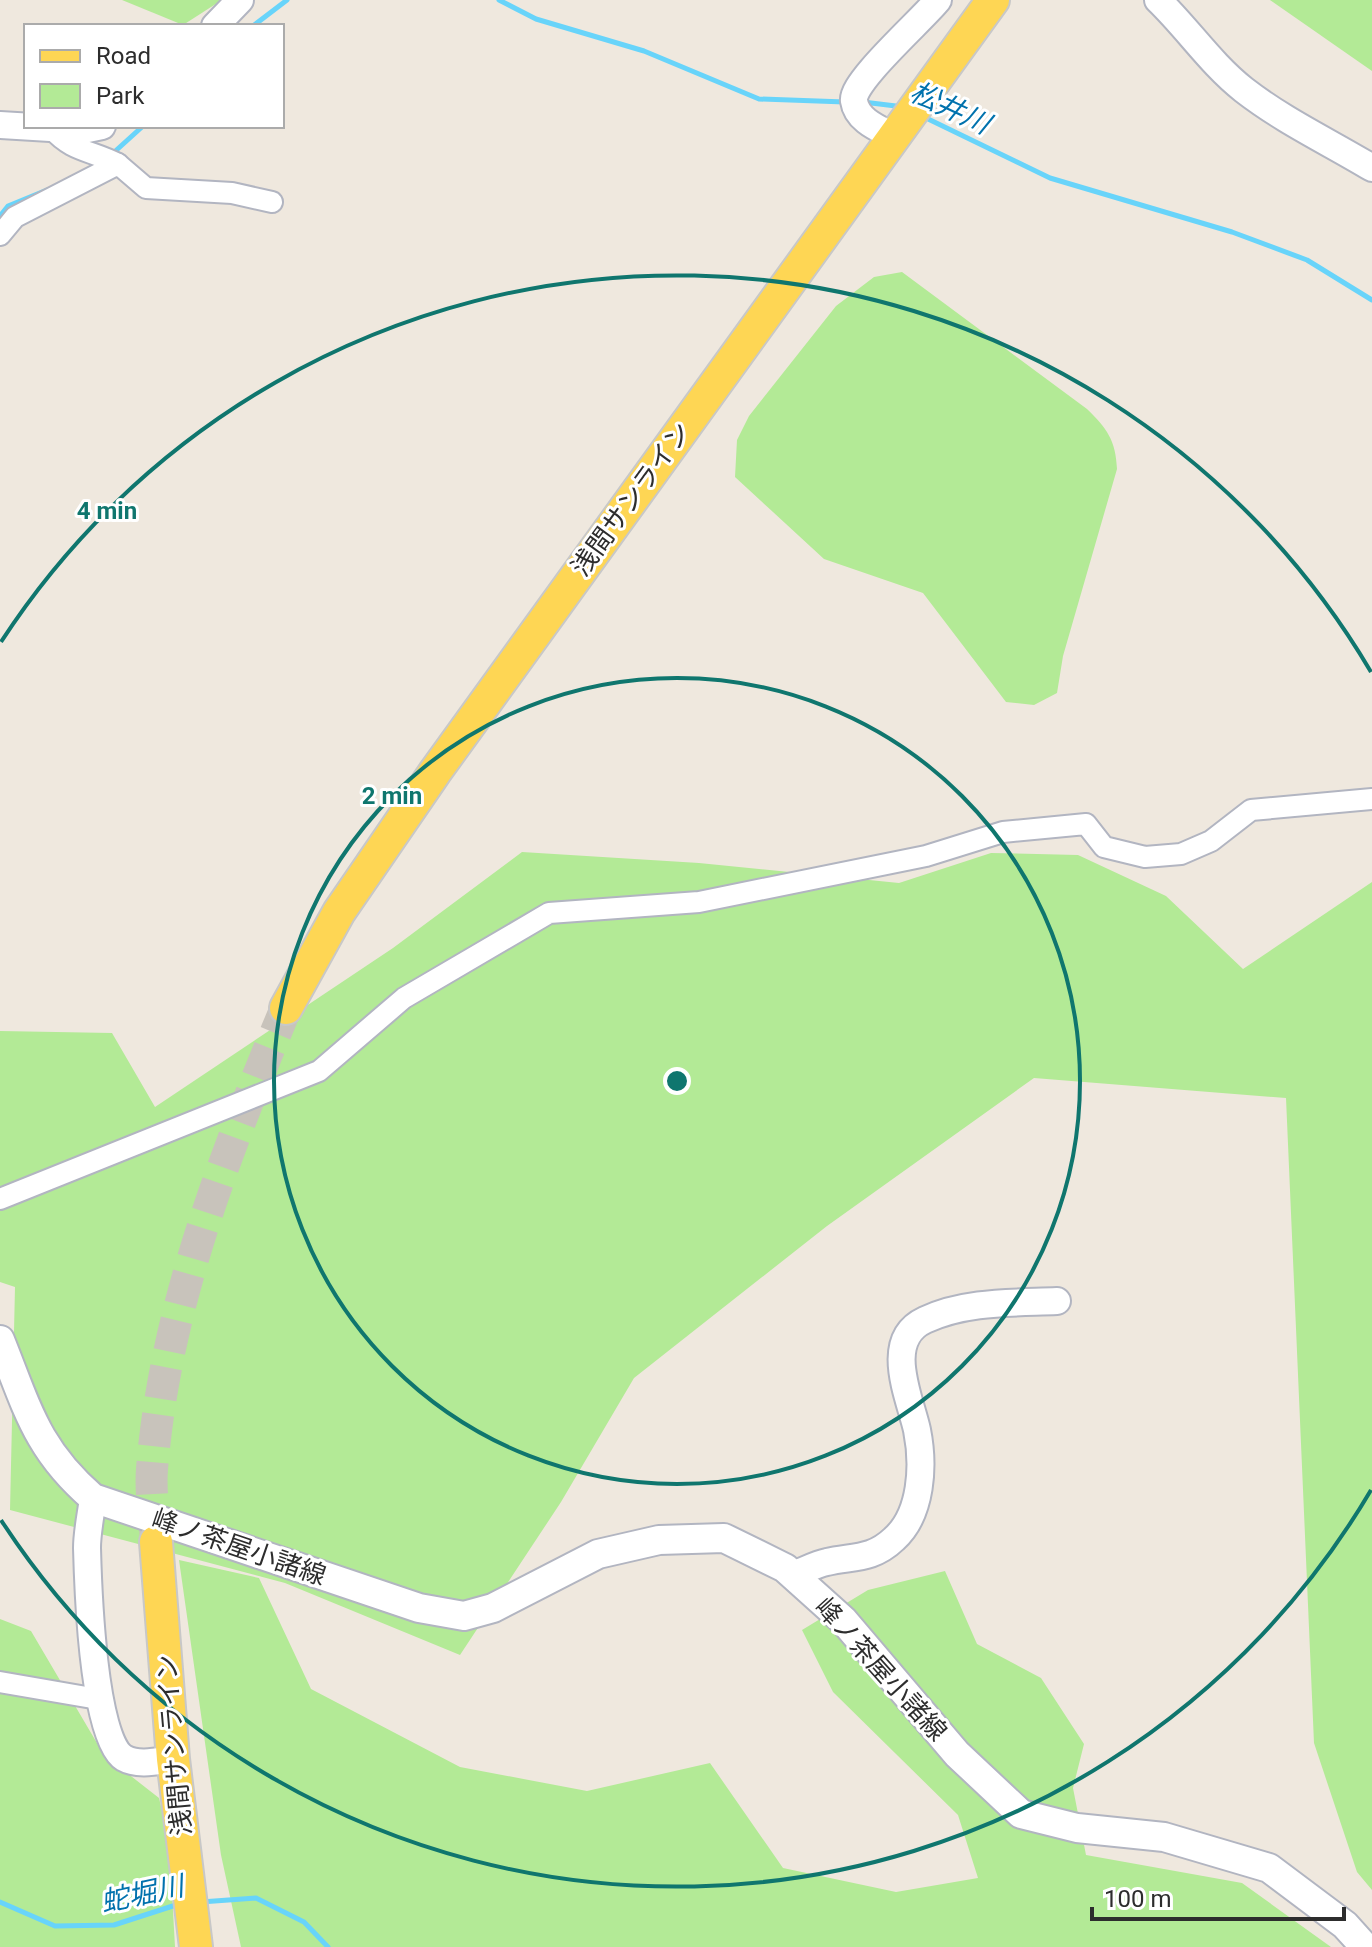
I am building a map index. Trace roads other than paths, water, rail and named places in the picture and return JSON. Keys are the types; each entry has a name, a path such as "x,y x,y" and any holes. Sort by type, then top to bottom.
{"main road":[{"name":"浅間サンライン","path":"286,1008 339,912 444,758 993,0"},
{"name":"峰ノ茶屋小諸線","path":"0,1340 40,1442 66,1475 93,1498 419,1608 464,1616 493,1608 598,1554 659,1540 724,1538 793,1575 844,1621 957,1754 1021,1814 1077,1828 1164,1837 1269,1868 1345,1925 1365,1947"},
{"name":"浅間サンライン","path":"156,1542 173,1759 196,1947"}],"street":[{"path":"217,24 240,0"},
{"path":"895,137 867,122 854,104 853,96 868,73 938,0"},
{"path":"1158,0 1210,59 1243,89 1283,118 1372,168"},
{"path":"0,125 24,127"},
{"path":"39,128 69,128"},
{"path":"52,129 67,146 96,153 118,164 146,188 232,193 272,202"},
{"path":"0,235 15,217 118,164"},
{"path":"0,1199 319,1071 404,998 549,913 699,902 926,856 1003,832 1086,824 1104,847 1145,857 1181,854 1211,841 1251,810 1372,799"},
{"path":"793,1575 827,1562 851,1561 880,1550 897,1537 915,1506 919,1483 917,1432 903,1382 902,1350 916,1326 946,1312 972,1306 1057,1301"},
{"path":"93,1498 87,1545 98,1699 106,1731 114,1750 126,1760 150,1763 173,1759"},
{"path":"0,1682 98,1699"}],"waterway":[{"name":"松井川","path":"256,24 287,0"},
{"name":"松井川","path":"499,0 536,19 644,51 759,99 845,102"},
{"name":"松井川","path":"863,102 904,107"},
{"name":"松井川","path":"924,117 1050,178 1232,232 1307,260 1372,300"},
{"name":"松井川","path":"111,155 141,128"},
{"name":"松井川","path":"0,216 8,206 47,190"},
{"name":"蛇堀川","path":"201,1902 256,1898 304,1922 328,1947"},
{"name":"蛇堀川","path":"0,1902 55,1926 114,1925 179,1904"}],"tunnel":[{"path":"156,1542 152,1469 159,1409 184,1291 220,1176 286,1008"}]}
